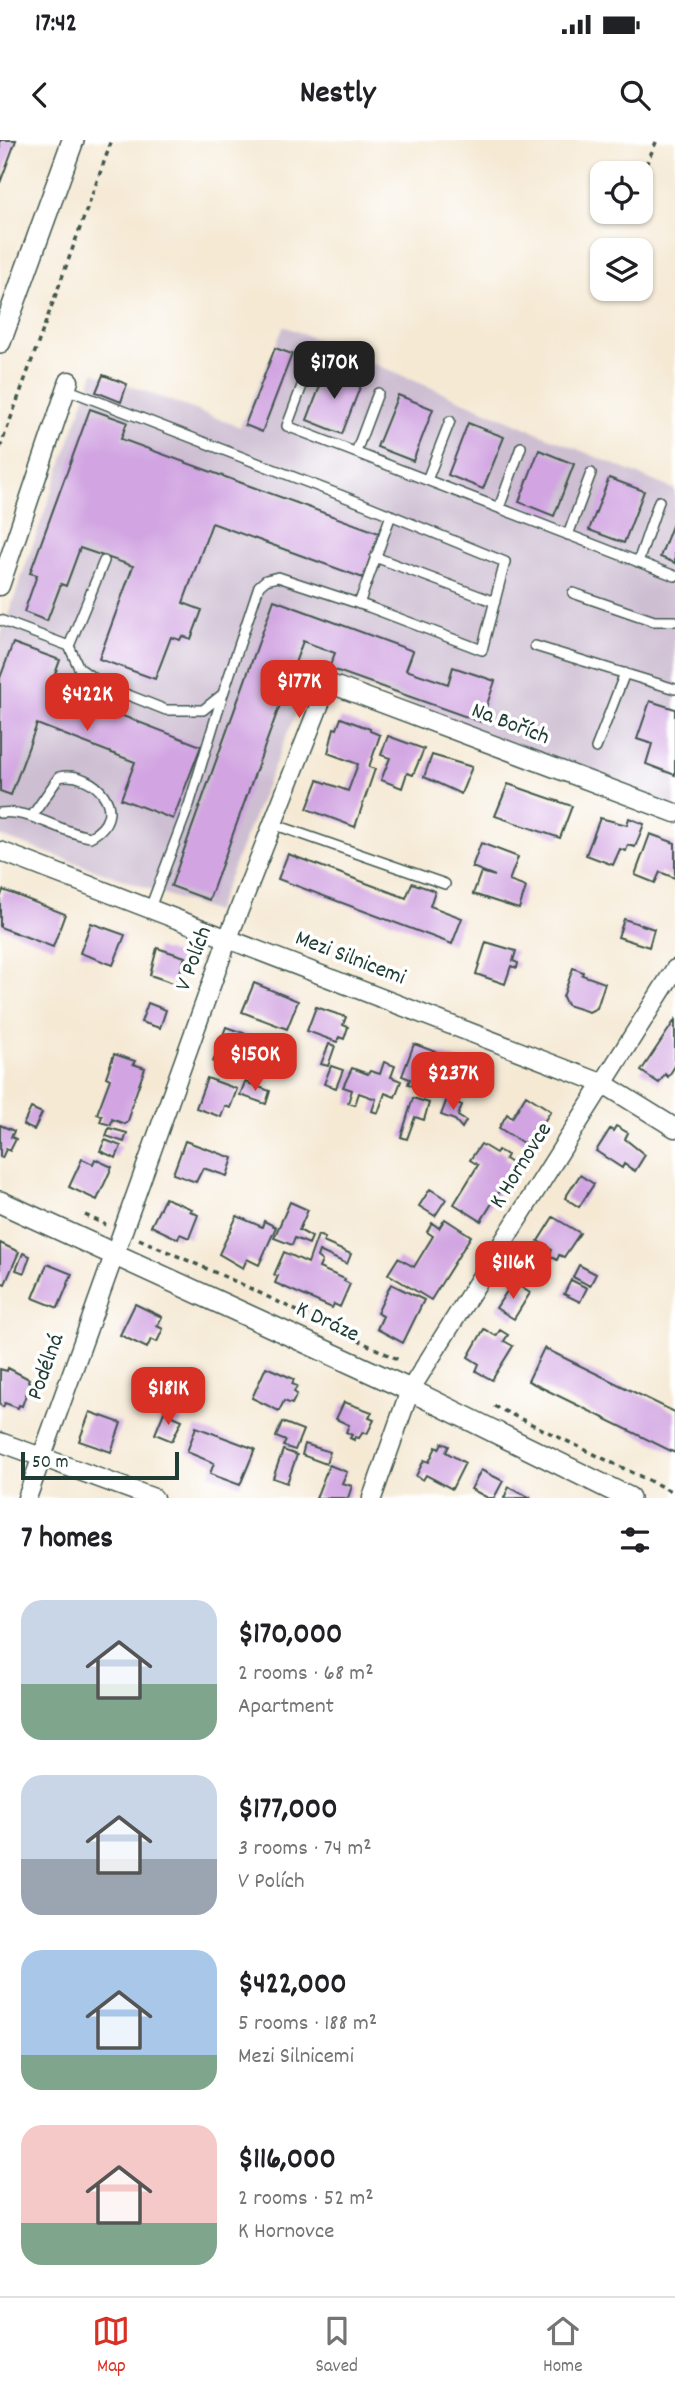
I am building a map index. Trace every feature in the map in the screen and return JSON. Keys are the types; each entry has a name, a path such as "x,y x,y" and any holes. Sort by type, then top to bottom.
{"street":[{"path":"0,342 73,140"},
{"path":"0,586 67,385"},
{"name":"Na Bořích","path":"328,683 675,813"},
{"name":"V Polích","path":"114,1254 228,938 328,683"},
{"name":"Mezi Silnicemi","path":"0,850 604,1084 675,1128"},
{"name":"K Hornovce","path":"372,1498 410,1390 675,969"},
{"name":"K Dráze","path":"0,1202 410,1390 629,1498"},
{"name":"Podélná","path":"27,1498 114,1254"},
{"path":"0,1442 153,1498"}],"lane":[{"path":"309,367 287,426 675,576"},
{"path":"67,385 505,562 482,650 278,577 266,580 259,586 189,805 150,908"},
{"path":"356,452 378,393"},
{"path":"427,480 450,421"},
{"path":"499,508 521,447"},
{"path":"568,535 591,473"},
{"path":"638,562 659,501"},
{"path":"359,604 391,515"},
{"path":"376,557 495,602"},
{"path":"69,646 104,562"},
{"path":"573,593 654,621 675,621"},
{"path":"0,620 69,646 79,668 103,685 166,710 203,710 223,694"},
{"path":"536,646 675,689"},
{"path":"596,748 625,673"},
{"path":"0,813 11,811 32,816 61,830 90,837 102,831 109,817 110,806 98,789 72,774 59,777 32,816"},
{"path":"273,824 445,884"}],"path":[{"path":"0,448 112,140"},
{"path":"648,161 657,140"}],"shaded area":[{"path":"284,326 675,490 675,806 314,668 215,912 0,836 0,638 94,372 240,427"}],"building":[{"path":"0,140 16,140 0,183"},
{"path":"275,348 292,354 262,432 245,425"},
{"path":"327,368 362,382 342,434 307,420"},
{"path":"103,375 127,384 121,402 96,392"},
{"path":"398,395 433,409 413,461 377,447"},
{"path":"90,409 127,422 121,439 379,533 363,578 212,523 183,603 202,610 191,639 171,637 155,679 99,659 133,566 80,548 66,586 61,584 47,621 24,612 37,575 30,573"},
{"path":"468,423 504,437 483,489 448,475"},
{"path":"539,450 574,464 554,516 519,502"},
{"path":"609,478 644,491 624,543 589,530"},
{"path":"675,518 675,563 660,557"},
{"path":"274,600 413,651 406,670 448,684 453,667 495,681 481,722 329,668 335,653 303,641 209,900 171,886"},
{"path":"13,643 60,660 50,688 201,746 173,819 121,799 135,762 37,724 11,795 0,791 0,678"},
{"path":"650,701 675,709 675,775 646,764 652,744 637,739"},
{"path":"341,718 380,735 369,767 375,769 355,827 307,809 318,780 348,791 358,764 328,753 334,728 337,729"},
{"path":"388,736 424,749 413,775 407,773 402,788 381,780 390,758 381,755"},
{"path":"432,755 472,767 461,794 424,777"},
{"path":"508,784 572,806 560,838 495,816"},
{"path":"600,818 627,825 629,818 644,824 635,847 628,845 626,851 620,849 613,865 586,855"},
{"path":"650,834 675,843 675,878 660,872 655,883 635,875"},
{"path":"481,843 518,857 509,881 526,887 519,909 473,894 481,872 495,876 472,867"},
{"path":"288,854 406,898 412,883 435,891 430,906 462,918 452,944 278,879"},
{"path":"3,890 65,914 53,947 0,927 0,899"},
{"path":"624,919 654,929 649,947 618,937"},
{"path":"91,923 125,935 113,965 80,953"},
{"path":"486,942 516,951 513,961 518,963 517,968 511,966 505,984 476,974"},
{"path":"157,948 185,957 176,984 150,975"},
{"path":"573,968 583,972 582,975 605,983 597,1008 589,1012 567,1005 563,997"},
{"path":"254,983 298,1001 287,1029 242,1012"},
{"path":"148,1003 166,1010 160,1028 141,1022"},
{"path":"316,1007 346,1017 343,1025 348,1027 344,1039 339,1037 337,1042 307,1031"},
{"path":"675,1020 675,1066 668,1077 665,1074 659,1083 641,1071"},
{"path":"226,1027 252,1036 246,1053 250,1055 249,1059 244,1057 239,1071 213,1062"},
{"path":"329,1044 335,1046 328,1066 321,1064"},
{"path":"414,1044 466,1063 454,1096 428,1086 425,1091 408,1084 410,1079 402,1076"},
{"path":"114,1054 135,1061 133,1064 145,1068 128,1121 125,1124 112,1119 111,1125 100,1122 102,1116 97,1114 110,1079 106,1077"},
{"path":"384,1062 395,1066 391,1077 401,1081 395,1097 385,1093 378,1113 372,1111 376,1099 359,1093 355,1105 348,1103 352,1090 343,1087 352,1068 368,1074 370,1071 380,1074"},
{"path":"331,1066 343,1070 336,1088 324,1084"},
{"path":"207,1078 237,1089 230,1108 225,1106 221,1117 196,1108"},
{"path":"245,1082 270,1091 266,1104 240,1095"},
{"path":"526,1095 551,1111 528,1146 499,1128 507,1114 512,1118"},
{"path":"413,1098 429,1103 424,1120 415,1117 407,1139 401,1137"},
{"path":"447,1099 462,1105 458,1116 466,1121 462,1128 455,1120 441,1115"},
{"path":"31,1108 42,1113 34,1130 23,1125"},
{"path":"0,1125 14,1131 11,1137 16,1139 10,1151 6,1149 2,1158 0,1157"},
{"path":"616,1126 628,1133 625,1139 645,1155 635,1171 624,1164 622,1168 596,1151 610,1129 613,1131"},
{"path":"109,1128 127,1133 124,1142 106,1136"},
{"path":"105,1140 121,1146 116,1158 100,1151"},
{"path":"185,1141 233,1158 227,1176 203,1168 196,1182 173,1174"},
{"path":"481,1144 496,1153 498,1150 507,1155 505,1159 519,1168 512,1178 509,1176 481,1221 454,1204 478,1165 470,1160"},
{"path":"82,1159 93,1164 95,1159 112,1167 97,1200 69,1187"},
{"path":"580,1175 594,1184 579,1207 565,1198"},
{"path":"430,1189 446,1199 435,1216 419,1206"},
{"path":"165,1198 192,1209 190,1211 198,1215 189,1238 180,1234 178,1239 151,1226"},
{"path":"290,1202 308,1210 299,1230 312,1237 309,1244 295,1238 292,1245 274,1238"},
{"path":"237,1216 262,1227 264,1221 276,1227 259,1265 247,1259 243,1268 219,1254"},
{"path":"553,1217 580,1233 564,1257 559,1255 557,1260 549,1255 552,1250 538,1241"},
{"path":"445,1219 471,1236 431,1300 388,1274 398,1258 414,1267 433,1236 427,1232 432,1223 439,1228"},
{"path":"318,1235 325,1238 323,1242 351,1254 347,1264 319,1251 317,1257 322,1261 319,1268 345,1279 344,1281 350,1284 340,1307 334,1304 332,1308 275,1283 278,1276 274,1275 284,1252 308,1263"},
{"path":"0,1243 19,1252 5,1284 0,1282"},
{"path":"23,1253 30,1256 24,1273 16,1270"},
{"path":"47,1264 72,1274 58,1308 33,1298"},
{"path":"579,1265 596,1274 590,1286 573,1277"},
{"path":"571,1280 587,1288 580,1302 564,1294"},
{"path":"513,1282 530,1293 514,1319 496,1308"},
{"path":"391,1284 424,1300 403,1343 377,1329 383,1316 377,1313"},
{"path":"135,1304 162,1317 157,1326 163,1329 157,1342 151,1339 147,1348 120,1335"},
{"path":"484,1329 496,1336 500,1330 508,1335 504,1341 513,1346 492,1380 476,1371 479,1364 468,1357"},
{"path":"544,1348 675,1412 675,1453 528,1381"},
{"path":"266,1367 294,1379 292,1384 297,1386 294,1392 297,1394 292,1404 284,1401 279,1411 252,1398"},
{"path":"8,1368 29,1379 30,1383 22,1406 19,1405 18,1408 5,1403 3,1407 0,1405 0,1369 7,1371"},
{"path":"344,1402 372,1412 369,1418 374,1420 367,1434 363,1432 354,1440 350,1438 352,1435 346,1432 349,1425 336,1419"},
{"path":"90,1412 121,1423 111,1452 79,1441"},
{"path":"164,1412 182,1420 172,1441 155,1434"},
{"path":"282,1422 303,1430 295,1450 283,1446 286,1441 276,1437"},
{"path":"196,1427 255,1449 240,1485 210,1474 214,1463 187,1452"},
{"path":"442,1443 449,1446 446,1452 465,1463 452,1489 426,1475 423,1480 416,1476 424,1460 429,1462 436,1447 439,1449"},
{"path":"305,1444 330,1452 326,1464 302,1455"},
{"path":"283,1450 297,1455 287,1483 273,1478"},
{"path":"329,1465 347,1472 342,1483 352,1486 348,1498 316,1498"},
{"path":"481,1470 503,1481 494,1498 488,1498 471,1489"},
{"path":"509,1487 531,1498 504,1498"}]}
